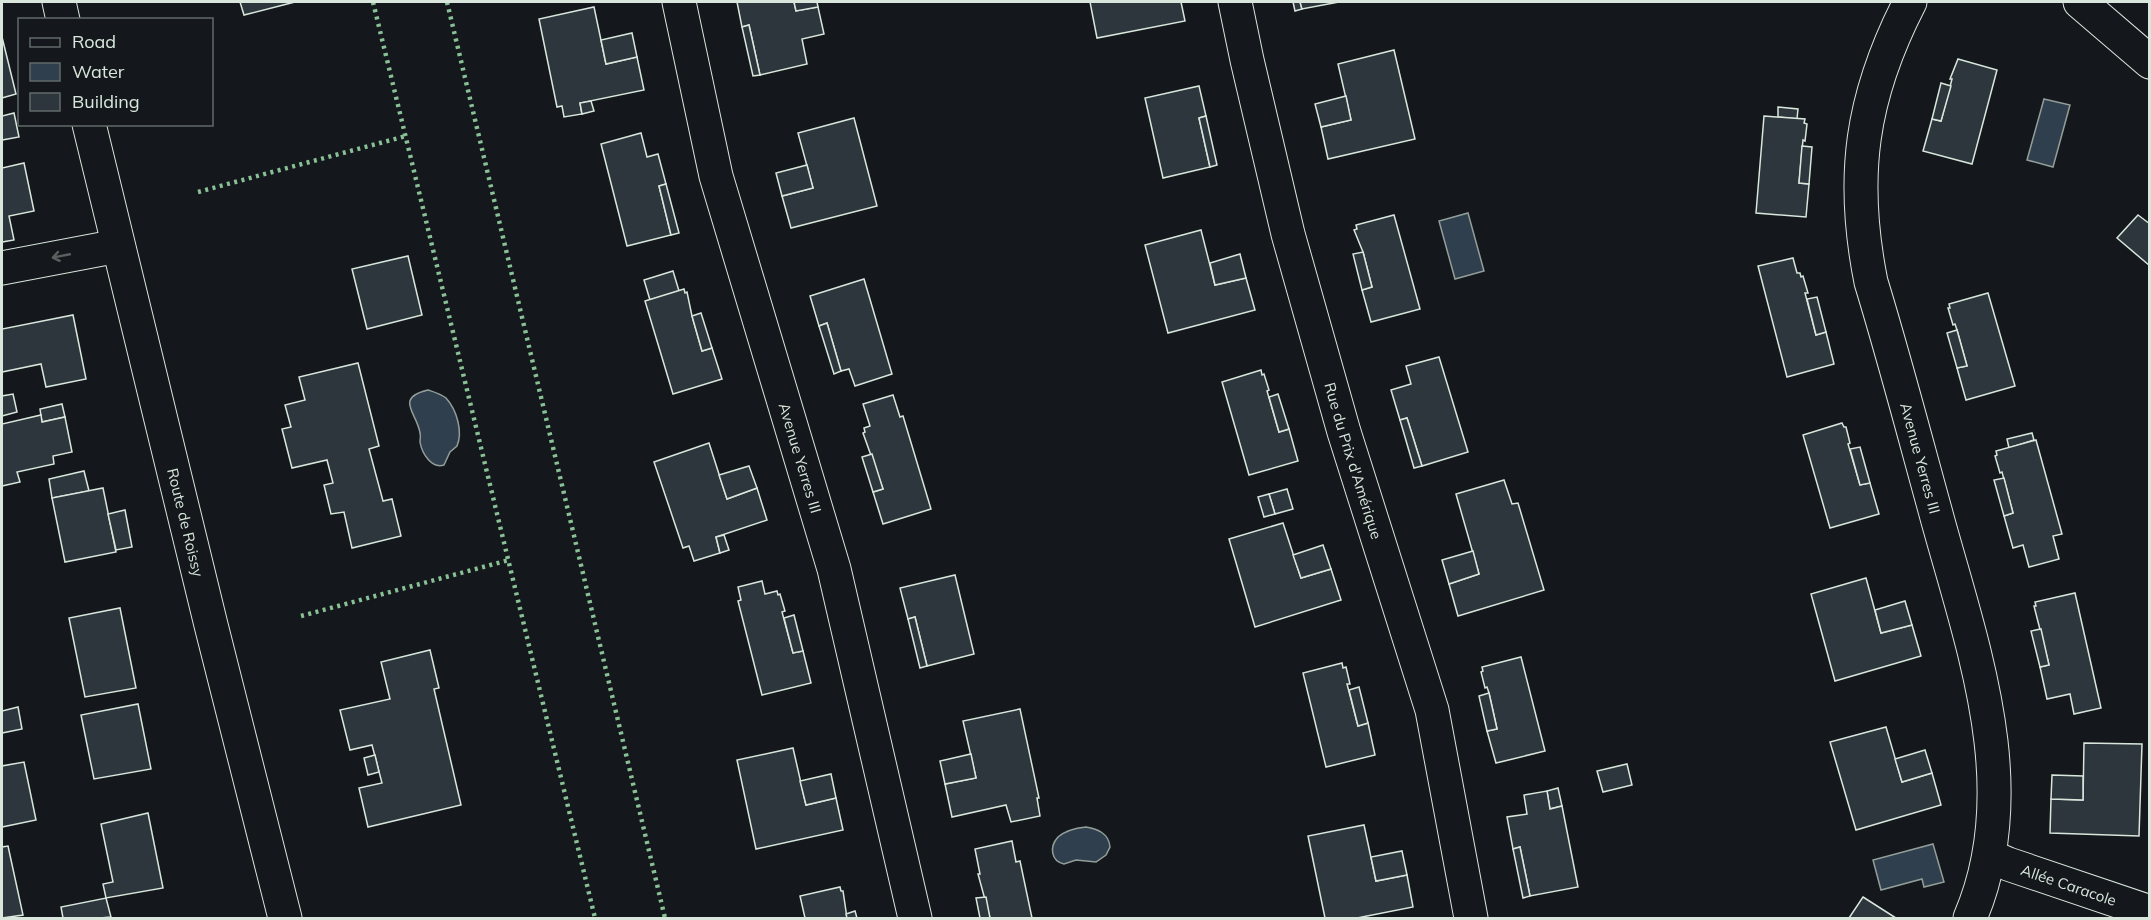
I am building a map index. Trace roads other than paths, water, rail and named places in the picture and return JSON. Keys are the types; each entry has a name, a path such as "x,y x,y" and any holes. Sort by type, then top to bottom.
{"street":[{"path":"59,2 63,18"},
{"name":"Avenue Yerres III","path":"679,2 716,176 834,569 915,918"},
{"name":"Rue du Prix d'Amérique","path":"1235,2 1288,234 1337,410 1432,710 1471,918"},
{"name":"Avenue Yerres III","path":"1910,2 1889,45 1870,100 1862,167 1862,230 1870,282 1972,646 1987,709 1992,743 1993,792 1990,856 1979,897 1970,918"},
{"path":"2080,2 2133,45 2150,62"},
{"name":"Route de Roissy","path":"89,126 285,918"},
{"path":"2,268 118,246"},
{"name":"Allée Caracole","path":"1990,856 2150,912"}],"water":[{"path":"2044,99 2070,105 2053,167 2027,160"},
{"path":"1468,213 1484,271 1455,279 1439,221"},
{"path":"428,390 446,398 458,421 457,446 450,452 444,465 440,466 432,463 425,456 418,426 410,407 412,397"},
{"path":"1086,827 1105,835 1110,847 1106,855 1096,862 1076,860 1064,864 1056,860 1053,845 1058,837 1071,830"},
{"path":"1933,844 1944,882 1924,887 1922,879 1881,890 1873,860"}]}
